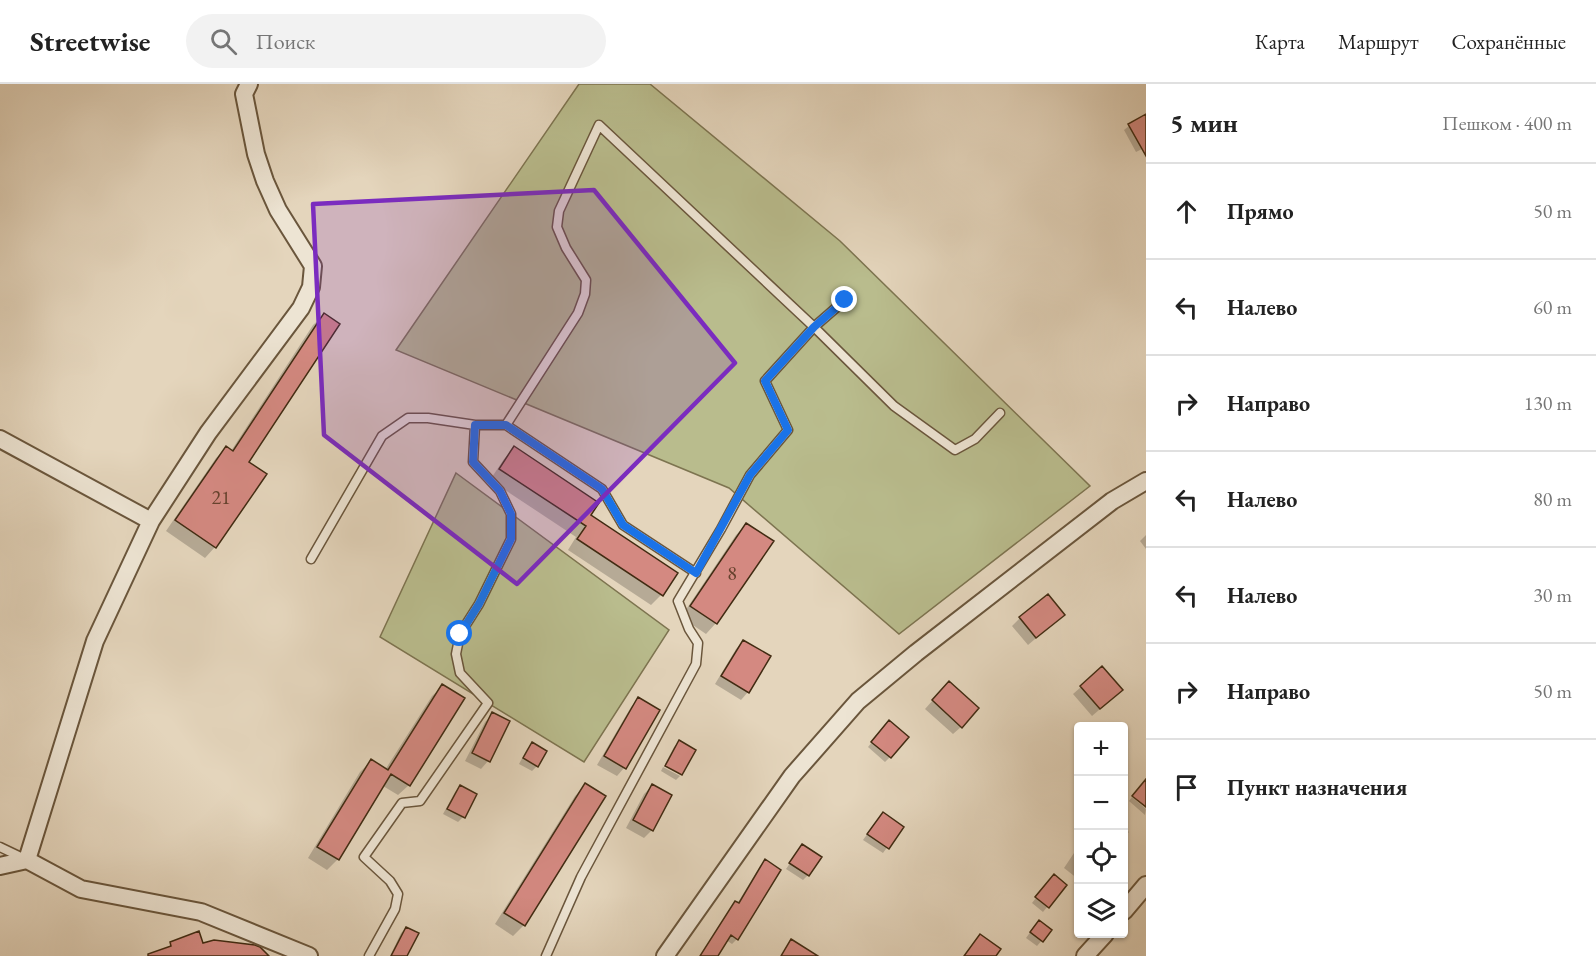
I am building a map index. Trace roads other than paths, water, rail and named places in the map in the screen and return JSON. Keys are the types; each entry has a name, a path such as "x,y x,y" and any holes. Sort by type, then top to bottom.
{"street":[{"path":"27,860 95,641 151,521 208,433 301,308 311,287 313,266 278,210 264,181 244,94 249,84"},
{"path":"0,439 151,521"},
{"path":"665,956 792,776 858,701 916,652 1112,501 1146,482"},
{"path":"0,866 27,860 81,889 201,912 309,956"},
{"path":"1128,906 1146,885"},
{"path":"1085,956 1101,938"}],"lane":[{"path":"506,425 578,313 585,294 586,280 566,248 557,227 558,211 599,125 814,327 894,406 955,450 975,439 1000,412"},
{"path":"546,956 581,877 696,664 698,643 688,629 678,602 750,475 788,430 765,381 814,327 845,300"},
{"path":"311,558 382,436 408,418 428,418 475,425 506,425 602,489 623,525 696,573"},
{"path":"369,956 395,909 398,894 390,881 364,857 402,803 420,801 488,703 460,673 456,654 460,634 479,604 511,539 511,514 500,491 473,462 475,425"},
{"path":"0,847 27,860"}]}
